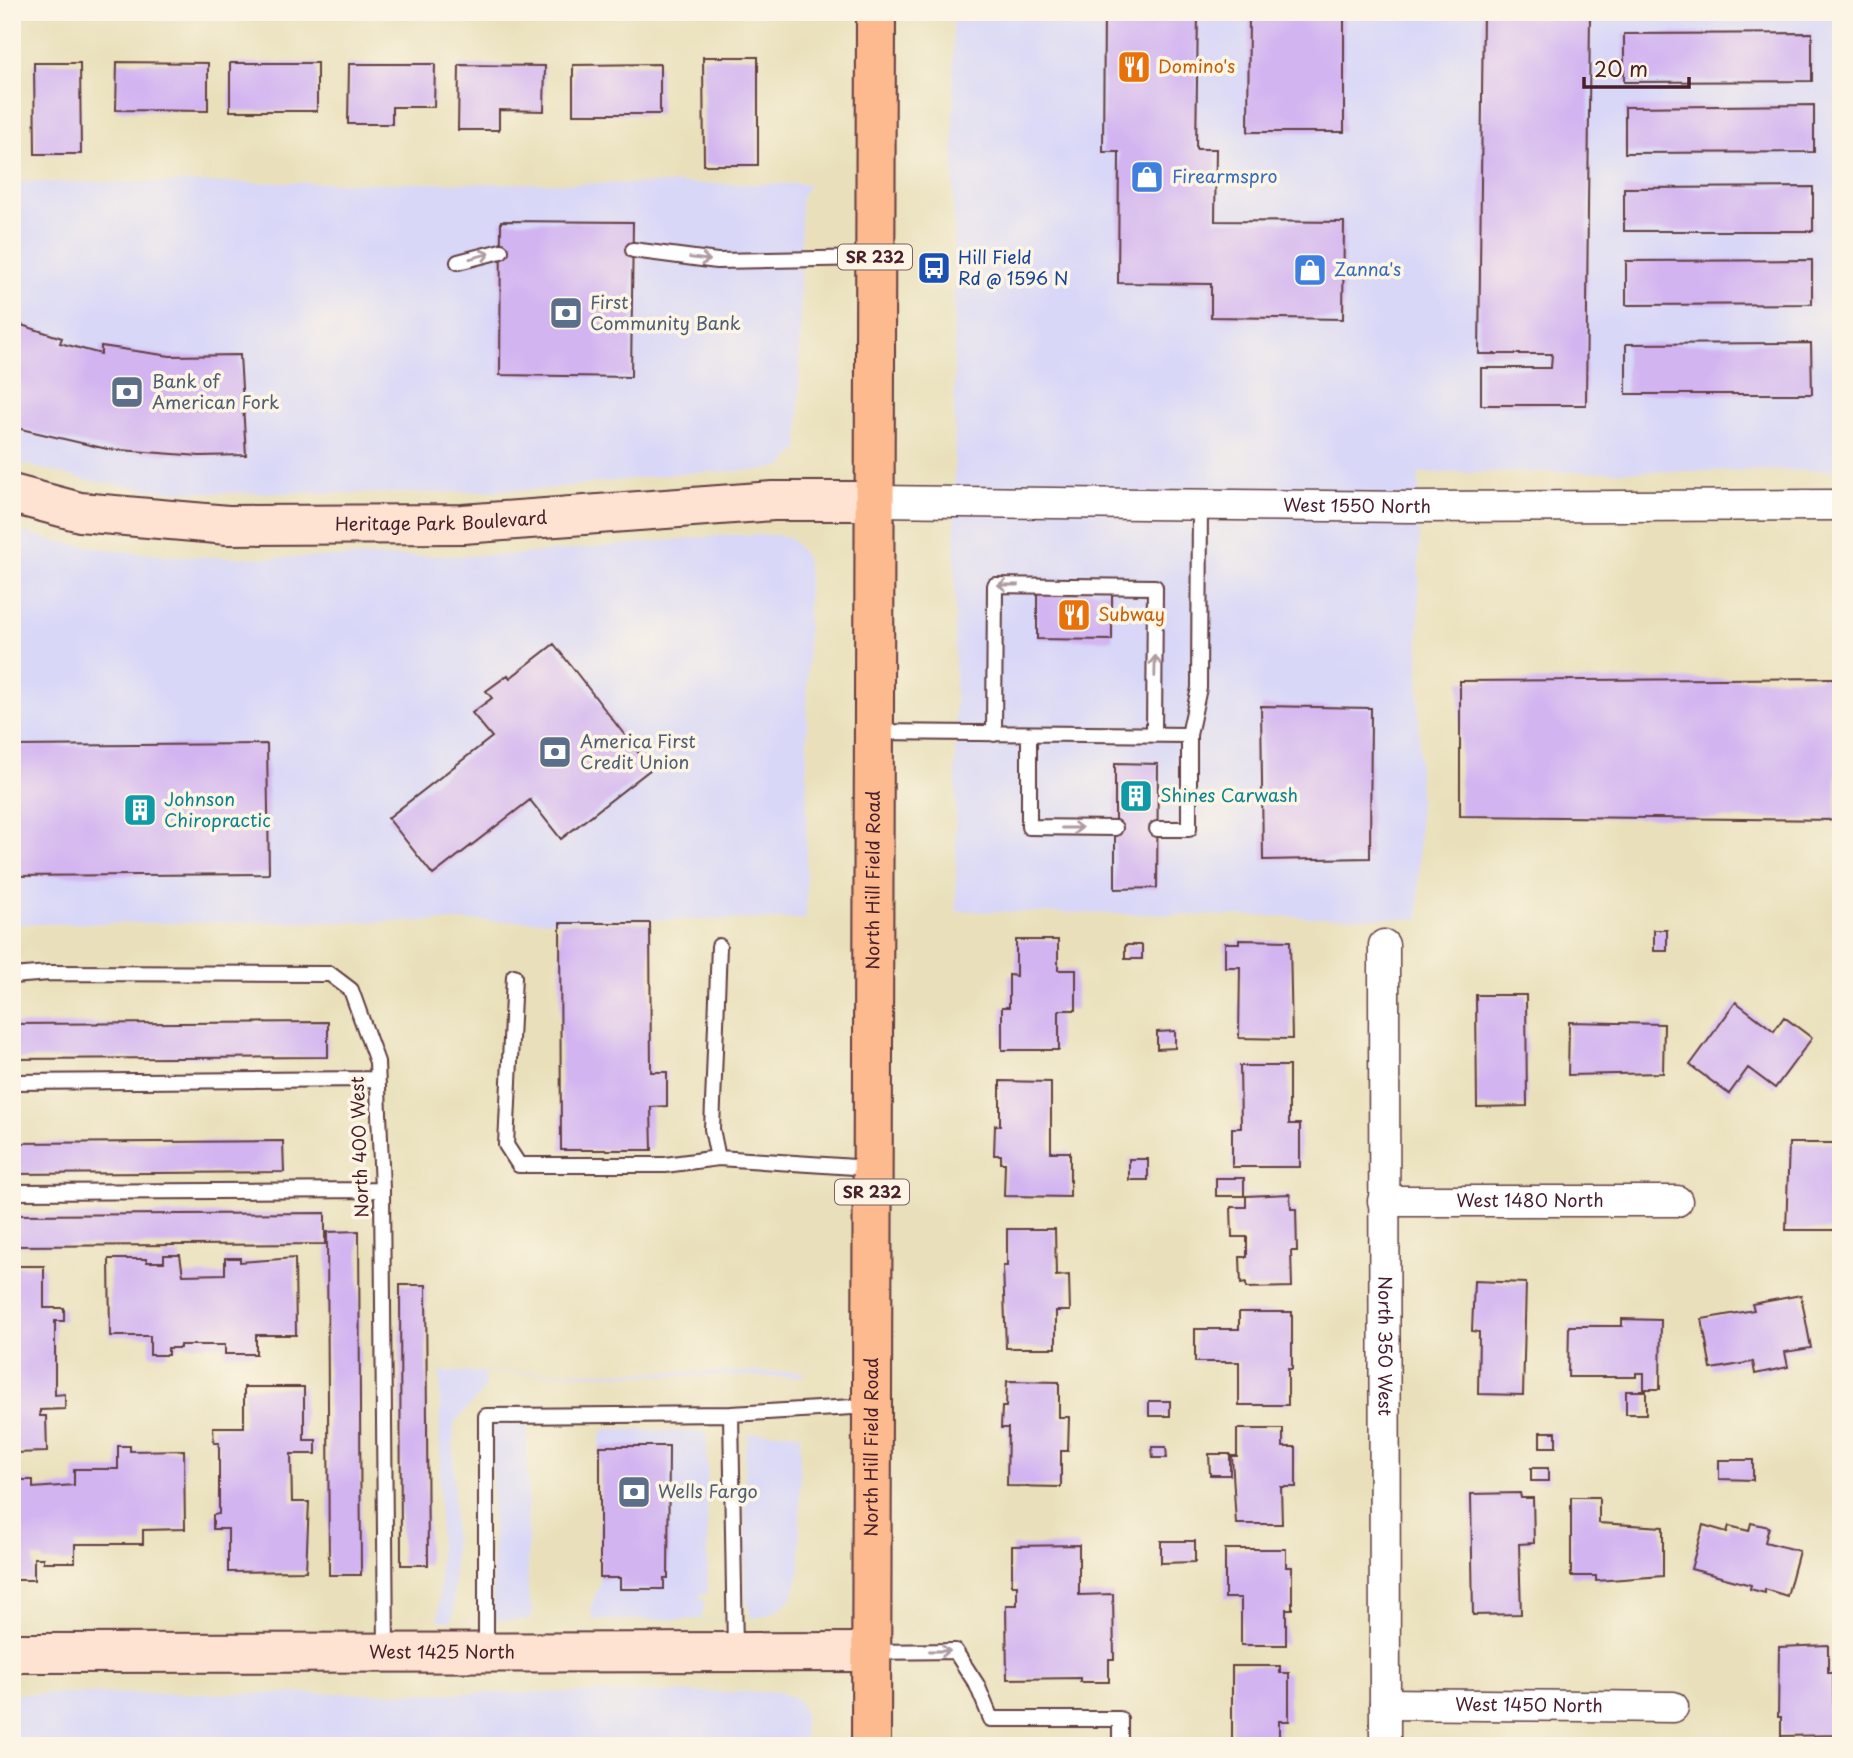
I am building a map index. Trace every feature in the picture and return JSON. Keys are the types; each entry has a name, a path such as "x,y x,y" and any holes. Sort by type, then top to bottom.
{"main road":[{"name":"North Hill Field Road","path":"871,1746 876,12"}],"street":[{"name":"Heritage Park Boulevard","path":"12,494 80,512 228,525 463,524 773,501 874,501"},
{"name":"West 1550 North","path":"874,501 1409,507 1841,505"},
{"name":"North 350 West","path":"1384,946 1385,1746"},
{"name":"West 1480 North","path":"1384,1201 1677,1201"},
{"name":"West 1425 North","path":"12,1653 872,1652"},
{"name":"West 1450 North","path":"1385,1704 1673,1707"}],"lane":[{"path":"633,250 717,261 875,258"},
{"path":"458,262 501,251"},
{"path":"1157,828 1189,829 1189,735 1199,688 1200,503"},
{"path":"994,734 995,585 1155,587 1154,735"},
{"path":"873,732 1189,735"},
{"path":"1029,734 1029,827 1115,828"},
{"path":"718,1158 712,1129 719,946"},
{"name":"North 400 West","path":"12,976 49,973 330,974 351,990 377,1062 382,1190 386,1651"},
{"path":"514,976 506,1145 519,1165 665,1165 718,1158 872,1168"},
{"path":"12,1082 377,1079"},
{"path":"12,1192 382,1190"},
{"path":"486,1653 486,1416 731,1414 872,1406"},
{"path":"731,1414 735,1651"},
{"path":"872,1652 955,1651 977,1685 990,1719 1120,1719 1120,1746"}],"shaded area":[{"path":"953,12 1841,12 1841,470 1419,473 1419,919 956,911"},
{"path":"12,182 809,184 801,197 799,448 783,466 763,470 684,473 547,489 428,493 219,493 151,490 86,480 12,461"},
{"path":"12,529 55,541 114,550 168,556 264,558 512,555 730,535 776,535 790,538 805,556 808,570 806,919 12,924"},
{"path":"440,1372 805,1372 797,1377 484,1373 485,1389 454,1423 454,1614 450,1621 439,1621"},
{"path":"802,1415 800,1570 792,1597 779,1610 752,1619 745,1595 745,1444 749,1444 747,1438 750,1433 790,1432 800,1435"},
{"path":"492,1417 528,1417 528,1595 533,1612 530,1620 593,1620 591,1606 600,1583 600,1439 603,1431 608,1429 707,1432 708,1593 699,1594 705,1602 701,1619 752,1619 455,1621 498,1620 493,1611"},
{"path":"779,1692 800,1702 804,1715 804,1746 12,1746 12,1694"}],"building":[{"path":"1104,12 1198,12 1196,149 1216,149 1215,221 1344,222 1343,319 1211,317 1211,284 1118,283 1119,152 1103,152"},
{"path":"1249,12 1344,12 1344,132 1248,132"},
{"path":"1483,12 1590,12 1586,405 1481,405 1481,368 1551,368 1552,354 1479,354"},
{"path":"1812,33 1812,81 1624,82 1624,34"},
{"path":"703,57 758,57 758,165 704,165"},
{"path":"117,62 208,63 208,111 116,110"},
{"path":"34,63 80,63 81,154 35,154"},
{"path":"230,63 317,63 317,111 230,111"},
{"path":"349,64 435,64 434,107 392,107 392,124 348,124"},
{"path":"660,64 660,114 573,114 573,65"},
{"path":"459,65 545,66 544,111 499,110 499,130 458,130"},
{"path":"1814,105 1814,152 1625,153 1625,107"},
{"path":"1813,187 1813,231 1624,231 1624,188"},
{"name":"First Community Bank","path":"501,221 633,222 631,377 500,375"},
{"path":"1812,260 1812,304 1626,305 1626,261"},
{"name":"Bank of American Fork","path":"12,322 62,338 60,343 101,354 101,346 170,356 240,355 246,455 200,456 107,449 12,427"},
{"path":"1811,343 1812,394 1626,394 1626,344"},
{"name":"Subway","path":"1037,591 1112,591 1112,640 1037,639"},
{"name":"America First Credit Union","path":"554,644 651,769 561,839 530,800 433,875 388,818 492,737 472,713 492,698 486,691 508,675 510,678"},
{"path":"1836,678 1836,820 1460,816 1460,681"},
{"path":"1261,706 1371,708 1370,858 1263,860"},
{"name":"Johnson Chiropractic","path":"267,744 269,874 12,876 12,746"},
{"name":"Shines Carwash","path":"1115,763 1158,764 1157,888 1115,889"},
{"path":"560,923 650,923 651,1072 667,1072 667,1106 651,1107 652,1150 561,1150"},
{"path":"1654,930 1667,930 1667,951 1654,951"},
{"path":"1016,940 1058,940 1058,970 1076,970 1076,1010 1059,1010 1059,1050 1002,1050 1002,1007 1009,1007 1009,975 1016,976"},
{"path":"1239,940 1290,941 1292,1039 1239,1038 1240,967 1225,967 1225,943 1239,943"},
{"path":"1125,945 1142,945 1142,959 1125,959"},
{"path":"1476,995 1526,995 1527,1106 1477,1107"},
{"path":"1736,1002 1774,1031 1784,1017 1812,1038 1775,1088 1748,1068 1729,1094 1690,1065"},
{"path":"328,1022 328,1057 12,1059 12,1024"},
{"path":"1569,1022 1664,1024 1663,1073 1568,1075"},
{"path":"1175,1031 1175,1048 1157,1049 1157,1032"},
{"path":"1240,1066 1289,1066 1289,1124 1300,1124 1300,1167 1232,1167 1232,1128 1241,1128"},
{"path":"1000,1081 1051,1082 1051,1152 1070,1152 1070,1197 1004,1196 1005,1163 1001,1163 1001,1155 994,1155 995,1125 1000,1126"},
{"path":"283,1141 284,1172 12,1174 12,1143"},
{"path":"1789,1143 1841,1143 1841,1230 1786,1230"},
{"path":"1129,1159 1148,1159 1148,1180 1129,1180"},
{"path":"1216,1178 1244,1178 1244,1196 1216,1196"},
{"path":"1290,1194 1291,1209 1296,1209 1297,1251 1291,1251 1292,1287 1246,1288 1246,1283 1241,1284 1240,1257 1247,1257 1247,1237 1232,1237 1231,1207 1246,1207 1246,1196"},
{"path":"325,1213 325,1244 12,1246 12,1215"},
{"path":"1007,1229 1055,1229 1056,1276 1069,1275 1070,1311 1056,1311 1056,1348 1006,1348 1003,1266 1007,1266"},
{"path":"359,1231 361,1575 329,1575 327,1232"},
{"path":"164,1255 180,1255 183,1275 225,1274 225,1258 240,1258 240,1262 295,1258 296,1335 256,1335 256,1354 225,1354 225,1345 180,1345 180,1348 168,1348 168,1355 150,1355 150,1336 110,1336 109,1259 164,1262"},
{"path":"12,1266 44,1266 44,1308 64,1308 64,1321 55,1321 55,1395 65,1394 65,1409 40,1410 40,1416 46,1416 47,1452 12,1453"},
{"path":"1474,1281 1526,1283 1523,1395 1478,1394 1479,1332 1472,1331"},
{"path":"400,1285 426,1285 428,1565 401,1565"},
{"path":"1801,1295 1811,1348 1785,1352 1788,1367 1755,1374 1753,1362 1711,1369 1702,1319 1754,1310 1752,1304"},
{"path":"1239,1312 1292,1312 1292,1369 1288,1369 1288,1405 1239,1405 1239,1362 1195,1362 1195,1329 1239,1329"},
{"path":"1622,1319 1661,1320 1660,1389 1644,1389 1644,1373 1636,1373 1636,1377 1568,1377 1569,1326 1622,1326"},
{"path":"1007,1381 1059,1382 1059,1417 1069,1417 1068,1451 1061,1451 1061,1487 1007,1486 1008,1428 1001,1428 1002,1407 1006,1407"},
{"path":"244,1387 304,1387 304,1440 316,1440 316,1454 291,1454 292,1502 309,1502 306,1571 228,1572 228,1529 213,1529 213,1515 219,1514 219,1443 214,1443 213,1427 244,1427"},
{"path":"1626,1391 1646,1391 1646,1414 1626,1414"},
{"path":"1149,1401 1170,1401 1170,1416 1149,1416"},
{"path":"1237,1429 1283,1429 1283,1447 1296,1447 1296,1487 1281,1487 1282,1524 1236,1524 1232,1456 1237,1456"},
{"path":"1540,1432 1556,1432 1556,1447 1540,1447"},
{"path":"118,1446 130,1446 130,1451 184,1450 185,1529 143,1530 143,1544 75,1544 75,1562 43,1562 43,1558 34,1558 34,1580 12,1580 12,1480 33,1480 33,1488 74,1485 74,1469 118,1469"},
{"name":"Wells Fargo","path":"600,1446 669,1446 668,1578 664,1578 664,1589 620,1589 620,1578 600,1578"},
{"path":"1152,1447 1166,1447 1167,1458 1153,1458"},
{"path":"1209,1454 1230,1454 1230,1475 1210,1475"},
{"path":"1719,1460 1753,1460 1753,1480 1719,1479"},
{"path":"1531,1468 1548,1468 1548,1481 1531,1481"},
{"path":"1520,1493 1521,1498 1533,1498 1534,1543 1519,1544 1521,1614 1473,1615 1471,1494"},
{"path":"1571,1497 1599,1497 1599,1523 1663,1527 1663,1576 1596,1581 1596,1576 1571,1576"},
{"path":"1751,1523 1769,1527 1765,1542 1799,1551 1787,1596 1765,1589 1765,1593 1750,1589 1751,1585 1691,1569 1703,1525 1727,1532 1729,1526 1749,1531"},
{"path":"1161,1541 1195,1541 1195,1562 1161,1563"},
{"path":"1079,1545 1079,1595 1113,1594 1114,1659 1109,1659 1109,1682 1080,1682 1080,1678 1007,1679 1006,1605 1017,1605 1017,1585 1012,1585 1012,1546"},
{"path":"1225,1549 1286,1549 1286,1567 1292,1567 1292,1609 1286,1609 1286,1645 1241,1645 1241,1598 1225,1598"},
{"path":"1828,1645 1828,1673 1833,1673 1834,1716 1841,1716 1841,1735 1781,1736 1781,1717 1778,1717 1779,1647"},
{"path":"1232,1666 1280,1666 1280,1673 1289,1673 1289,1721 1279,1721 1279,1746 1232,1746"}],"place":[{"name":"Domino's","path":"1134,67"},
{"name":"Firearmspro","path":"1147,177"},
{"name":"Hill Field Rd @ 1596 N","path":"934,268"},
{"name":"Zanna's","path":"1310,270"},
{"name":"First Community Bank","path":"566,313"},
{"name":"Bank of American Fork","path":"127,392"},
{"name":"Subway","path":"1074,615"},
{"name":"America First Credit Union","path":"555,752"},
{"name":"Shines Carwash","path":"1136,796"},
{"name":"Johnson Chiropractic","path":"140,810"},
{"name":"Wells Fargo","path":"634,1492"}]}
